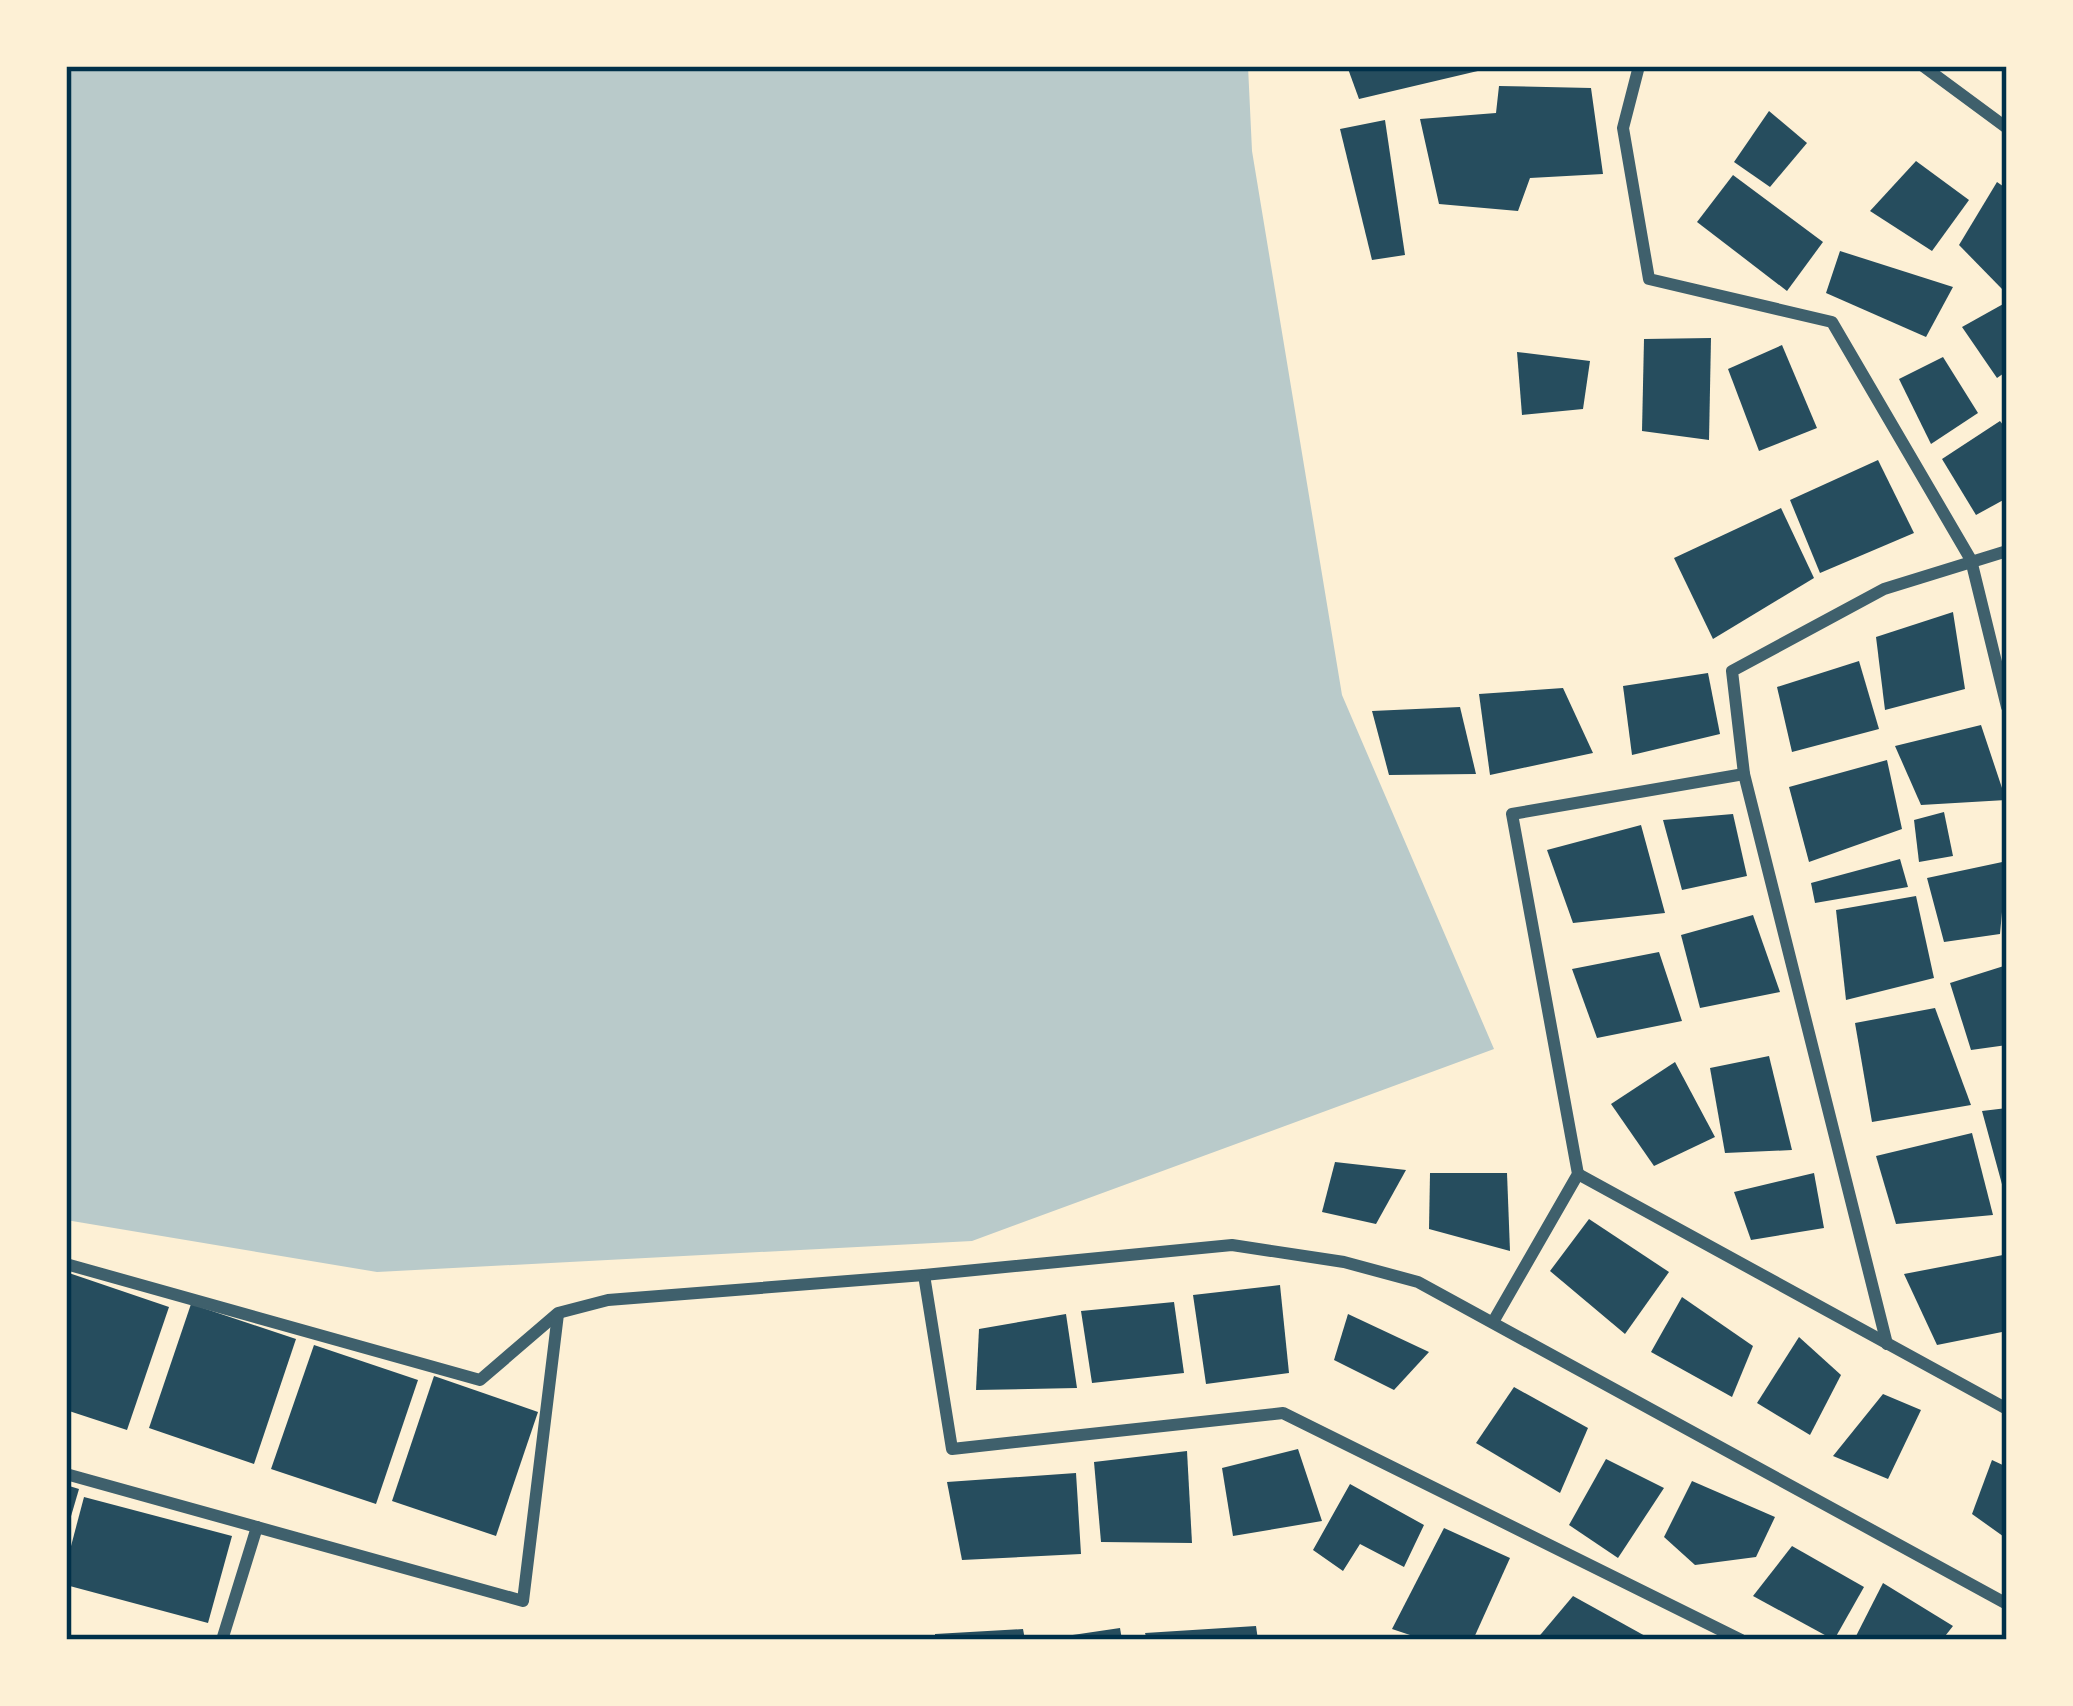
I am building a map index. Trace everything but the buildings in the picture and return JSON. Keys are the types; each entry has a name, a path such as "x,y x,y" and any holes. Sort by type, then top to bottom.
{"street":[{"path":"1639,66 1623,128 1649,279 1832,322 1970,560 2007,707"},
{"path":"1923,66 2007,128"},
{"path":"1887,1344 1744,774 1732,671 1885,589 2007,551"},
{"path":"1493,1322 1578,1174 1512,814 1744,774"},
{"path":"1578,1174 2007,1409"},
{"path":"66,1264 480,1380 558,1312 608,1300 924,1276 1232,1245 1345,1262 1418,1282 2007,1604"},
{"path":"924,1276 952,1449 1282,1412 1741,1640"},
{"path":"66,1474 523,1601 558,1312"},
{"path":"222,1640 257,1527"}],"shaded area":[{"path":"66,66 1248,66 1252,151 1342,695 1494,1049 972,1241 377,1272 66,1220"}]}
